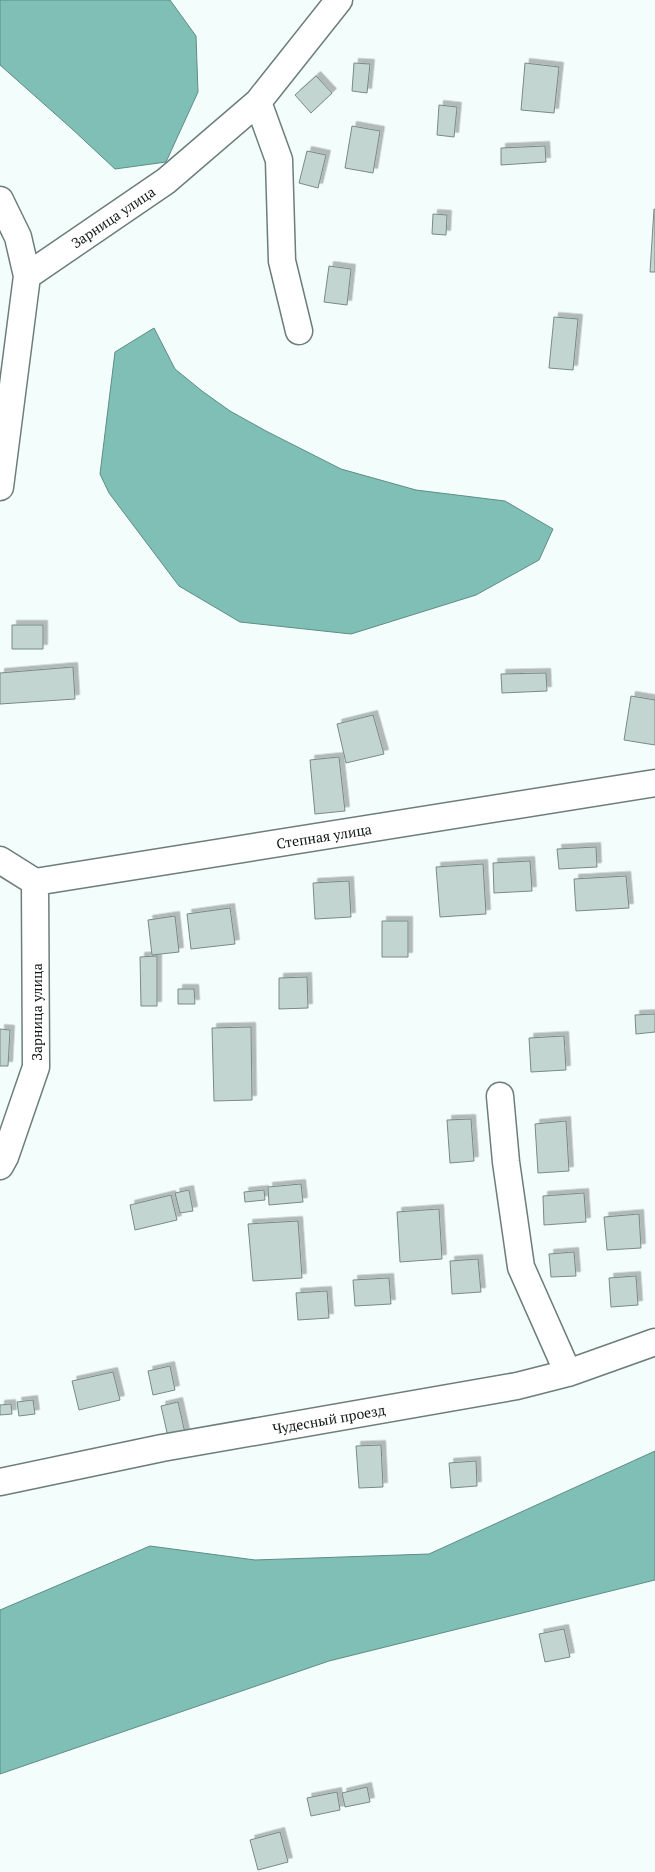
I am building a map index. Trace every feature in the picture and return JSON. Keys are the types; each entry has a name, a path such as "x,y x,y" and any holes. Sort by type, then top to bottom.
{"street":[{"name":"Зарница улица","path":"27,276 166,181 258,102 339,0"},
{"path":"258,102 279,160 282,262 299,331"},
{"path":"0,200 18,237 27,276 0,487"},
{"name":"Степная улица","path":"35,882 655,783"},
{"path":"0,860 35,882"},
{"name":"Зарница улица","path":"0,1166 5,1158 36,1067 35,882"},
{"path":"500,1096 506,1162 521,1267 568,1373"},
{"name":"Чудесный проезд","path":"0,1482 162,1448 517,1386 568,1373 655,1342"}],"shaded area":[{"path":"0,0 170,0 196,36 198,92 166,162 115,169 0,65"},
{"path":"154,328 175,369 202,391 230,411 341,469 416,490 505,501 553,529 539,560 476,595 351,634 240,622 179,586 109,493 100,474 115,352"},
{"path":"655,1451 655,1580 329,1661 0,1774 0,1610 150,1546 255,1560 429,1554"}],"building":[{"path":"354,63 370,64 367,93 352,91"},
{"path":"525,63 559,67 554,113 521,110"},
{"path":"316,76 332,93 311,113 295,95"},
{"path":"439,105 457,107 454,137 437,135"},
{"path":"352,126 380,131 373,173 345,168"},
{"path":"545,146 546,162 501,165 501,148"},
{"path":"307,151 326,155 318,188 299,183"},
{"path":"654,209 655,272 650,272"},
{"path":"433,214 447,215 446,235 432,234"},
{"path":"329,266 351,269 347,305 324,302"},
{"path":"554,317 578,319 573,370 549,368"},
{"path":"12,625 43,625 43,649 12,649"},
{"path":"73,667 75,699 0,704 0,673"},
{"path":"546,673 547,691 502,693 501,674"},
{"path":"631,696 655,700 655,745 624,740"},
{"path":"373,715 384,754 346,763 337,724"},
{"path":"339,757 345,811 315,814 310,760"},
{"path":"596,847 597,867 559,869 557,849"},
{"path":"530,861 532,891 494,893 493,863"},
{"path":"483,864 486,914 440,917 436,867"},
{"path":"626,876 629,908 576,911 574,879"},
{"path":"349,881 351,917 315,919 313,883"},
{"path":"230,908 235,944 191,949 187,914"},
{"path":"175,916 179,952 152,955 148,920"},
{"path":"382,921 408,921 408,957 382,957"},
{"path":"157,956 157,1006 141,1006 140,957"},
{"path":"307,977 308,1008 279,1009 279,978"},
{"path":"178,989 194,989 195,1004 178,1004"},
{"path":"655,1014 655,1032 636,1034 635,1015"},
{"path":"251,1027 252,1100 214,1101 212,1028"},
{"path":"0,1029 10,1030 8,1066 0,1066"},
{"path":"564,1036 566,1070 531,1072 529,1038"},
{"path":"471,1119 474,1161 450,1163 447,1120"},
{"path":"566,1121 569,1171 538,1173 535,1124"},
{"path":"301,1184 303,1202 269,1205 268,1187"},
{"path":"189,1190 193,1211 180,1213 175,1193"},
{"path":"264,1190 265,1200 245,1202 244,1192"},
{"path":"584,1193 586,1222 544,1225 543,1196"},
{"path":"171,1195 177,1220 135,1230 130,1205"},
{"path":"439,1209 442,1259 400,1262 397,1212"},
{"path":"639,1214 641,1248 607,1250 604,1217"},
{"path":"298,1221 302,1278 253,1281 248,1224"},
{"path":"574,1252 576,1276 551,1277 549,1254"},
{"path":"478,1259 481,1292 452,1294 450,1261"},
{"path":"636,1276 638,1305 611,1307 609,1278"},
{"path":"389,1278 391,1304 355,1306 353,1280"},
{"path":"327,1291 329,1318 298,1320 296,1293"},
{"path":"170,1366 175,1390 153,1395 148,1371"},
{"path":"113,1372 120,1400 79,1410 72,1381"},
{"path":"33,1400 35,1414 19,1416 17,1402"},
{"path":"178,1402 185,1433 168,1437 161,1406"},
{"path":"11,1404 12,1414 0,1415 0,1405"},
{"path":"381,1445 383,1487 359,1488 356,1446"},
{"path":"476,1461 477,1486 451,1488 449,1463"},
{"path":"564,1629 570,1657 545,1662 539,1634"},
{"path":"367,1787 370,1802 345,1807 342,1793"},
{"path":"337,1792 340,1810 311,1816 307,1798"},
{"path":"280,1832 288,1862 258,1870 250,1840"}]}
